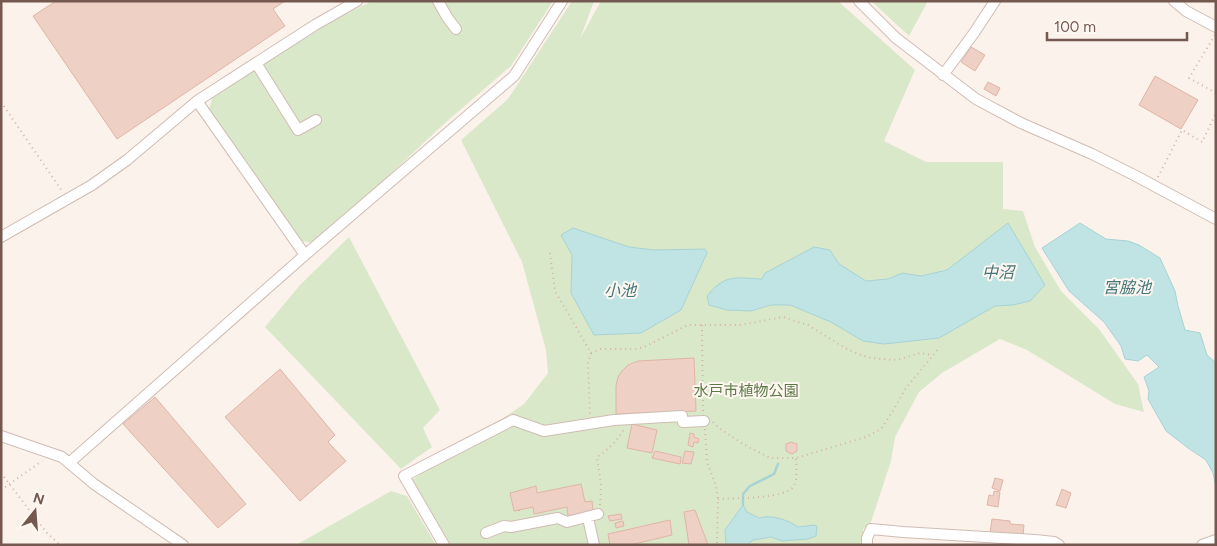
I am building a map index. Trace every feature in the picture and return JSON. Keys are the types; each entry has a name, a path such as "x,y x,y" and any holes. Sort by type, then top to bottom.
{"street":[{"path":"1,237 68,200 113,170 197,101 315,25 357,1"},
{"path":"438,1 456,29"},
{"path":"69,463 305,255 514,76 562,1"},
{"path":"858,1 896,38 976,99 1021,124 1092,154 1216,219"},
{"path":"943,75 995,1"},
{"path":"1174,1 1186,11 1216,28"},
{"path":"256,63 298,130 316,120"},
{"path":"197,101 305,255"},
{"path":"444,545 404,476 513,420 544,432 590,423 626,419 682,416 683,422 706,417"},
{"path":"1,436 62,457 94,484 183,545"},
{"path":"486,533 504,526 511,527 558,518 567,522 598,514"},
{"path":"588,518 594,545"},
{"path":"867,545 867,538 871,529 882,529 1054,542 1059,545"},
{"path":"1202,545 1216,540"}],"path":[{"path":"1216,33 1189,78 1216,93"},
{"path":"1,102 68,200"},
{"path":"1154,186 1182,130 1202,142 1216,113"},
{"path":"550,252 555,291 591,352 588,363 590,423"},
{"path":"591,352 601,349 636,349 652,344 688,325 740,325 783,317 808,325 845,348 871,358 897,360 920,353 932,355"},
{"path":"702,325 703,408 706,417 707,462 716,486 718,499 717,545"},
{"path":"703,408 706,417 743,444 770,458 796,458 866,437 881,429 906,388 940,347"},
{"path":"598,514 601,485 597,457 619,437 626,419"},
{"path":"1,490 52,453"},
{"path":"718,499 778,494 789,491 796,481 796,458"},
{"path":"1,473 10,482 46,532 60,545"}],"green space":[{"path":"372,1 553,1 511,66 313,243 302,241 209,110 213,95 338,18"},
{"name":"水戸市植物公園","path":"572,1 594,1 580,39 601,1 838,1 915,70 884,141 926,162 1003,162 1003,209 1023,211 1035,247 1061,291 1099,329 1138,384 1144,412 1115,404 1027,350 1000,339 942,373 919,392 895,437 891,461 871,522 863,529 863,545 451,545 412,480 524,404 548,373 546,350 522,262 461,140 508,99"},
{"path":"871,1 928,1 909,36"},
{"path":"349,237 440,410 423,428 432,447 401,469 265,327 300,285"},
{"path":"391,491 407,496 436,545 296,545"}],"water":[{"name":"中沼","path":"1008,223 1045,285 1030,301 1013,305 995,306 939,338 884,344 863,341 831,322 790,305 771,305 751,311 727,310 709,305 707,296 726,280 732,278 762,279 765,273 814,247 830,250 839,264 866,281 888,279 902,273 921,276 947,270"},
{"name":"宮脇池","path":"1080,223 1106,239 1128,241 1139,245 1160,258 1175,291 1185,330 1200,333 1207,355 1216,363 1216,487 1213,473 1206,460 1166,431 1148,399 1149,391 1144,377 1159,367 1147,355 1138,361 1125,359 1121,346 1104,322 1069,291 1042,248"},
{"name":"小池","path":"573,228 629,247 654,250 705,249 707,253 681,310 641,333 594,335 571,293 572,255 561,235"},
{"path":"743,505 747,512 759,518 779,518 798,527 817,526 816,536 808,539 782,541 771,537 753,540 747,545 726,545 725,530"}],"building":[{"path":"56,1 285,1 273,9 285,26 117,139 33,16"},
{"path":"971,47 985,55 975,71 961,62"},
{"path":"1155,76 1198,100 1181,129 1139,105"},
{"path":"988,82 1000,88 996,96 984,89"},
{"path":"694,358 696,411 616,414 616,386 618,377 628,365 638,361"},
{"path":"280,369 335,435 328,442 346,461 300,501 225,417"},
{"path":"155,397 246,504 218,528 123,424"},
{"path":"632,424 657,430 652,453 627,448"},
{"path":"690,433 699,439 698,443 694,442 693,447 688,445"},
{"path":"791,442 797,444 797,451 792,454 786,451 786,444"},
{"path":"655,451 681,457 680,464 652,458"},
{"path":"685,451 694,452 691,464 682,463"},
{"path":"995,478 1003,480 1000,491 992,488"},
{"path":"581,484 585,502 592,501 593,511 568,516 567,507 534,514 533,507 514,511 510,493 536,486 537,493"},
{"path":"1062,489 1071,493 1066,508 1056,505"},
{"path":"994,491 1000,492 998,507 987,505 989,495 993,496"},
{"path":"695,510 708,545 689,545 684,512"},
{"path":"621,514 622,519 610,521 608,516"},
{"path":"992,519 1010,521 1010,524 1024,525 1023,536 990,533"},
{"path":"670,520 672,535 630,545 610,545 608,534"},
{"path":"623,521 624,526 616,528 615,523"}],"waterway":[{"path":"743,505 743,494 750,486 774,474 778,464"}]}
